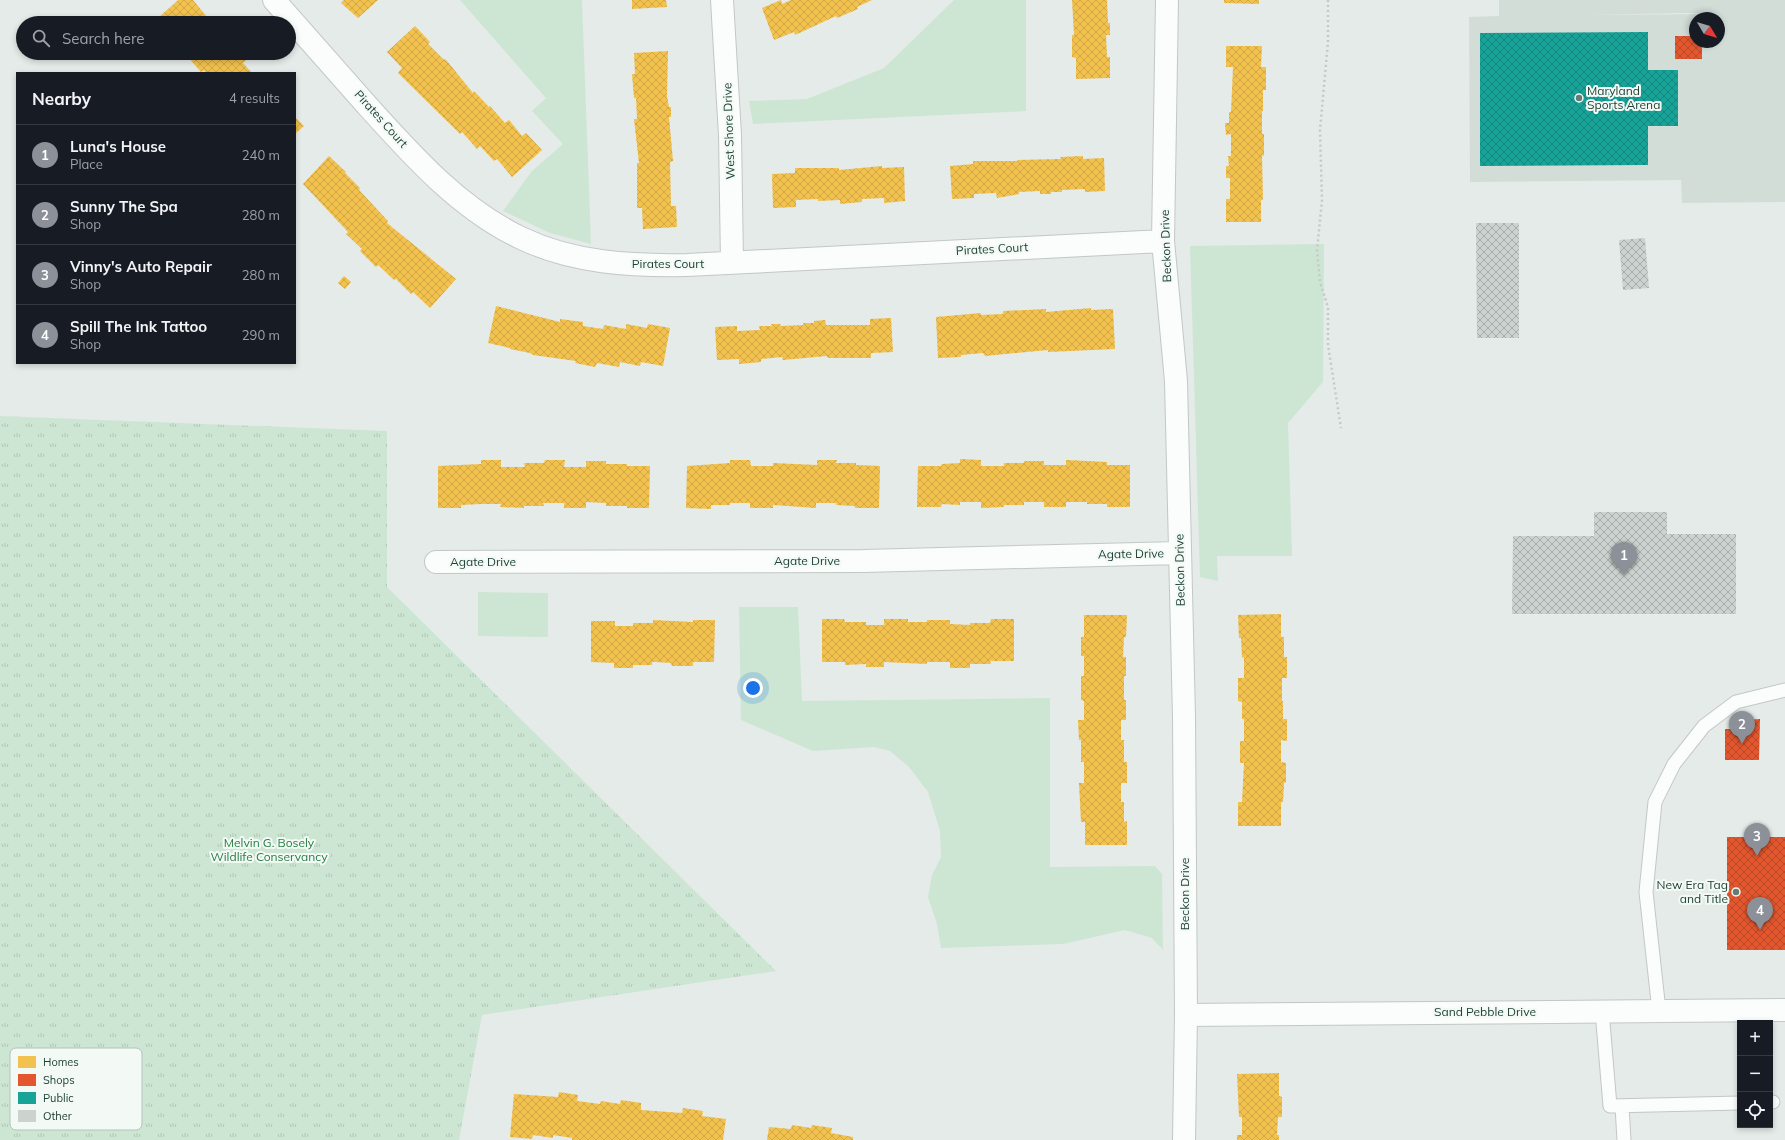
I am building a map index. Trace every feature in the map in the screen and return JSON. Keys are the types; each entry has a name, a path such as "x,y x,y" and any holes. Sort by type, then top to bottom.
{"street":[{"name":"Pirates Court","path":"274,0 288,16"},
{"name":"West Shore Drive","path":"722,0 730,135 732,262"},
{"name":"Beckon Drive","path":"1167,0 1163,241 1176,381 1184,717 1186,1015 1184,1140"},
{"name":"Pirates Court","path":"296,25 400,141 438,180 470,208 488,220 521,238 554,250 602,262 651,266 1163,241"},
{"name":"Agate Drive","path":"436,562 855,561 1179,553"},
{"name":"Sand Pebble Drive","path":"1186,1015 1785,1010"}],"lane":[{"path":"1659,1011 1646,892 1655,802 1674,764 1704,726 1736,702 1785,690"},
{"path":"1602,1012 1610,1106 1737,1103"},
{"path":"1622,1106 1624,1140"}],"path":[{"path":"1328,0 1328,42 1320,130 1322,200 1318,250 1320,282 1328,307 1328,345 1341,428"}],"shaded area":[{"path":"1499,0 1785,0 1785,202 1682,203 1681,180 1470,182 1469,17 1499,16"}],"green space":[{"path":"460,0 582,0 591,244 550,233 503,211 532,171 563,144 532,111 546,98"},
{"path":"954,0 1026,0 1026,111 753,124 749,101 807,99 884,68"},
{"path":"1324,244 1323,382 1288,423 1292,556 1217,556 1218,581 1200,577 1190,246"},
{"name":"Melvin G. Bosely Wildlife Conservancy","path":"0,416 387,431 387,587 776,971 482,1015 459,1140 0,1140"},
{"path":"478,592 548,593 548,637 478,636"},
{"path":"739,607 798,607 802,701 1050,698 1050,867 1155,866 1162,874 1163,950 1152,938 1125,930 1063,944 941,948 937,924 928,897 932,875 941,857 940,831 928,792 909,767 890,751 874,747 813,751 741,720"}],"building: Homes":[{"path":"178,0 193,0 206,16 160,16"},
{"path":"344,0 378,0 358,18 341,3"},
{"path":"632,0 666,0 667,7 632,9"},
{"path":"781,0 782,4 791,0 872,0 857,7 858,9 837,18 836,16 795,35 794,32 774,40 762,8"},
{"path":"1072,0 1107,0 1110,35 1106,35 1107,57 1110,57 1110,78 1076,79 1076,58 1072,57 1072,35 1074,35"},
{"path":"1224,0 1259,0 1259,4 1224,3"},
{"path":"415,26 430,42 428,44 444,60 445,59 447,61 473,93 474,91 505,123 509,120 522,136 526,133 542,150 512,177 497,159 494,161 480,146 477,149 462,132 460,134 398,73 402,68 387,52"},
{"path":"1226,46 1262,46 1261,67 1266,67 1266,90 1263,90 1262,111 1264,156 1262,155 1263,200 1261,200 1261,222 1226,222 1226,199 1230,199 1230,178 1226,178 1226,166 1229,166 1228,156 1231,156 1231,134 1226,135 1225,123 1229,123 1229,112 1231,112 1233,67 1226,67"},
{"path":"668,51 667,96 669,107 671,107 671,117 669,117 673,161 670,162 671,206 676,206 677,227 643,229 642,208 637,208 637,163 639,163 634,119 637,119 636,98 634,98 632,74 635,74 634,53"},
{"path":"190,60 246,60 243,63 251,72 205,72 204,70 201,72"},
{"path":"296,118 304,126 296,133"},
{"path":"329,156 360,188 359,190 388,221 387,223 456,279 430,308 413,292 411,294 396,279 394,280 378,265 376,267 360,251 362,249 346,234 348,232 303,184"},
{"path":"1083,156 1083,159 1104,158 1105,191 1085,192 1085,189 1062,190 1062,192 1051,192 1051,194 1040,194 1040,191 1019,192 1019,194 997,198 996,193 974,194 974,198 952,199 950,166 973,164 973,161 1061,159 1060,157"},
{"path":"882,166 882,168 904,167 905,201 884,203 884,198 862,199 862,202 840,204 840,200 796,200 796,207 773,208 772,174 795,173 795,168 839,168 839,170"},
{"path":"344,276 351,282 345,289 338,283"},
{"path":"496,306 560,322 560,319 583,322 583,326 603,329 604,325 626,329 626,324 647,328 648,324 670,328 663,366 641,362 640,366 620,362 619,367 597,363 595,367 575,363 576,361 533,355 488,343"},
{"path":"1091,308 1091,310 1113,309 1115,349 1048,352 1048,350 985,356 983,353 961,355 961,357 938,358 936,317 981,313 981,315 1003,314 1003,311 1046,309 1046,312"},
{"path":"891,318 893,352 871,353 871,358 828,358 827,356 783,360 782,357 761,359 761,362 739,364 739,359 717,360 715,327 737,326 737,331 760,330 759,326 772,326 771,324 780,324 781,326 804,325 803,323 814,323 814,321 825,320 826,325 870,325 870,319"},
{"path":"960,459 981,460 981,466 1004,466 1004,463 1024,463 1024,461 1044,461 1044,465 1066,465 1066,460 1107,462 1107,465 1130,465 1130,507 1107,507 1107,504 1066,502 1066,507 1044,507 1044,502 1024,502 1024,505 1004,505 1004,507 981,508 981,502 960,502 960,505 942,504 941,507 917,507 918,466 941,466 942,464 960,463"},
{"path":"481,460 501,460 501,467 525,467 524,463 544,463 545,460 565,460 564,467 586,467 586,461 606,461 606,464 627,464 627,466 650,466 649,508 606,506 606,503 586,502 586,508 564,508 564,503 543,503 544,506 524,506 524,508 500,507 501,504 481,504 461,505 461,508 438,508 438,466 481,464"},
{"path":"730,460 750,460 751,466 773,466 773,463 817,465 817,460 837,460 836,463 856,463 856,465 880,466 879,508 855,508 855,506 836,505 836,503 816,503 816,508 773,505 773,508 750,508 750,503 730,503 730,505 711,505 711,509 686,508 687,466 730,463"},
{"path":"1281,614 1281,637 1284,637 1284,657 1287,657 1287,678 1282,678 1282,701 1283,719 1287,719 1287,741 1281,740 1281,762 1286,763 1286,782 1284,783 1283,802 1281,802 1281,826 1238,826 1238,802 1242,802 1244,763 1240,763 1240,741 1244,741 1244,719 1242,719 1242,702 1238,701 1238,678 1244,678 1244,657 1242,658 1241,638 1239,638 1238,615"},
{"path":"1084,615 1127,615 1123,657 1126,657 1124,700 1126,700 1126,720 1121,720 1121,740 1124,740 1124,762 1127,762 1127,783 1121,783 1121,802 1124,802 1124,822 1127,821 1127,845 1085,845 1085,822 1081,822 1079,783 1084,783 1084,762 1081,762 1081,740 1079,740 1078,720 1084,720 1084,701 1081,700 1081,676 1084,676 1084,656 1081,656 1081,637 1084,637"},
{"path":"822,619 844,619 845,622 866,622 866,625 884,625 884,619 908,619 908,622 950,620 950,624 970,625 970,623 990,623 991,619 1014,619 1014,661 990,661 991,664 970,664 970,668 950,668 950,662 927,662 927,664 884,662 884,667 866,667 866,664 845,665 845,662 822,662"},
{"path":"653,620 693,622 693,620 715,620 714,662 693,662 693,666 672,666 671,663 652,662 652,665 633,665 633,668 614,668 614,663 591,662 591,621 615,621 615,626 633,626 633,623 653,623"},
{"path":"1279,1073 1279,1096 1282,1097 1282,1117 1278,1117 1277,1135 1279,1135 1279,1140 1237,1140 1237,1135 1242,1135 1242,1117 1239,1117 1237,1074"},
{"path":"559,1092 578,1095 577,1101 600,1104 601,1101 620,1104 621,1100 641,1103 641,1110 682,1113 683,1108 703,1111 702,1116 726,1119 723,1140 572,1140 572,1138 553,1135 553,1138 533,1135 532,1139 510,1137 514,1094 558,1097"},
{"path":"792,1125 811,1128 812,1125 832,1128 831,1133 853,1137 853,1140 767,1140 769,1127 791,1129"}],"building: Shops":[{"path":"1675,36 1689,36 1689,48 1702,48 1702,59 1675,59"},
{"path":"1760,719 1759,760 1725,760 1725,729 1745,729 1745,720"},
{"path":"1727,837 1785,837 1785,950 1727,950"}],"building: Public":[{"name":"Maryland Sports Arena","path":"1648,32 1648,70 1678,70 1678,126 1648,126 1648,165 1480,166 1480,33"}],"building: Other":[{"path":"1476,223 1519,223 1519,338 1477,338"},
{"path":"1645,238 1649,288 1623,290 1619,240"},
{"path":"1594,512 1667,512 1667,534 1736,534 1736,614 1512,614 1513,536 1594,536"}],"place":[{"name":"Maryland Sports Arena","path":"1579,98"},
{"name":"Luna's House","path":"1624,575"},
{"name":"Sunny The Spa","path":"1742,744"},
{"name":"Vinny's Auto Repair","path":"1757,856"},
{"name":"New Era Tag and Title","path":"1736,892"},
{"name":"Spill The Ink Tattoo","path":"1760,930"}]}
